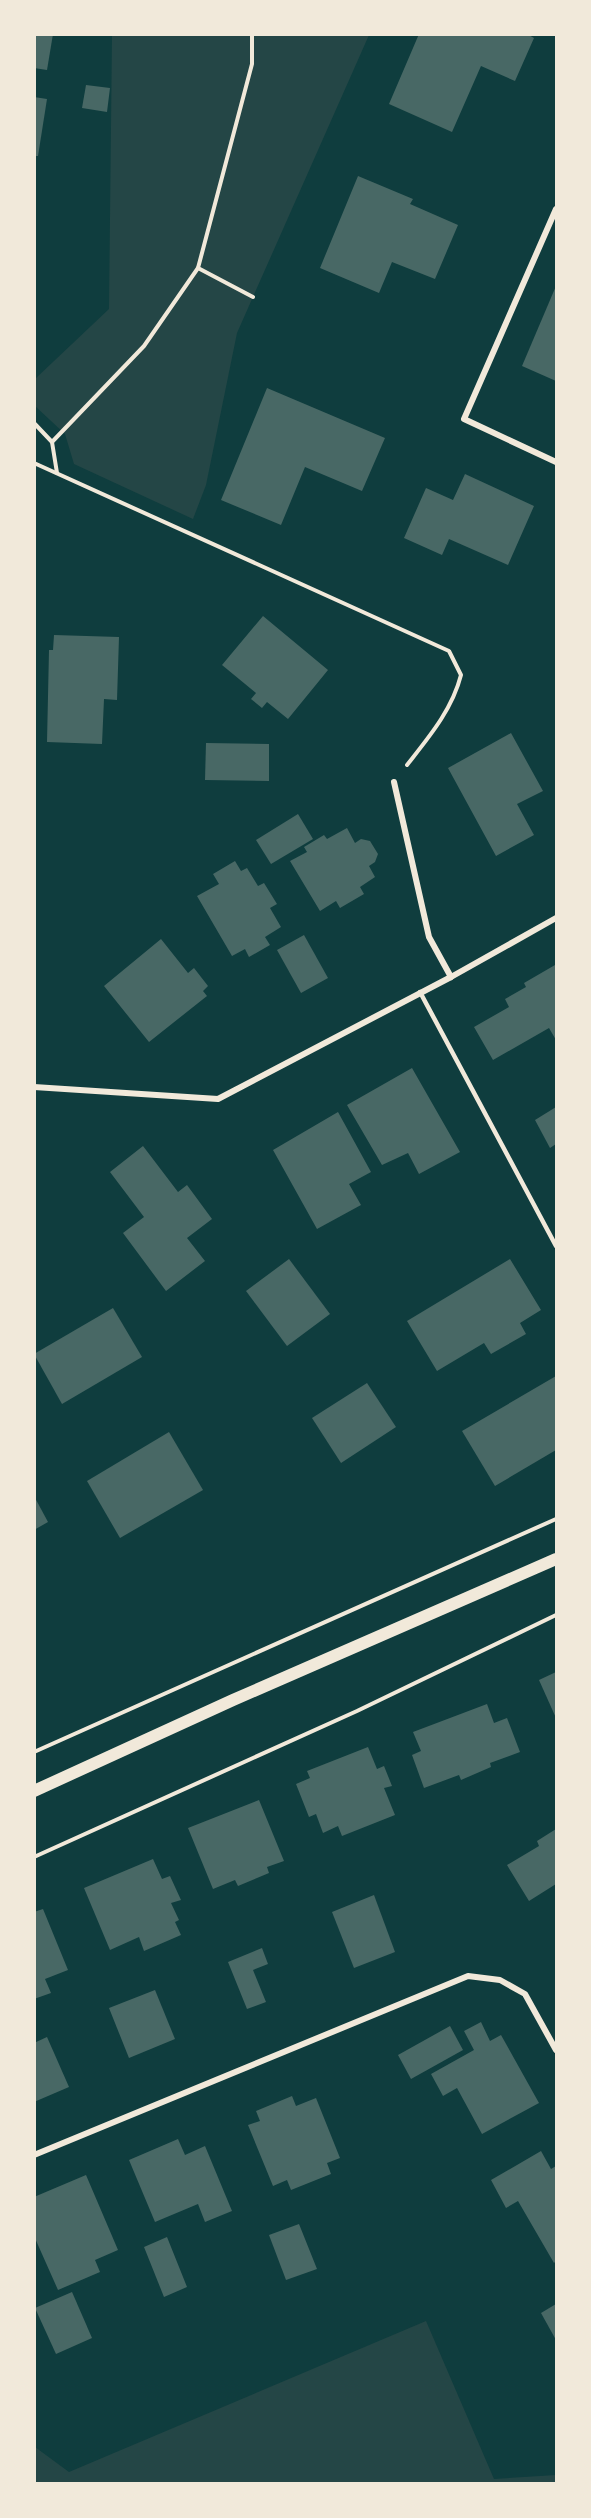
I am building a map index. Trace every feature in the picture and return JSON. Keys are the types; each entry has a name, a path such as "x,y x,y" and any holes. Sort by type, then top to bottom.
{"main road":[{"path":"34,1791 233,1700 556,1559"}],"street":[{"path":"556,209 464,419 556,462"},
{"path":"394,782 429,937 451,977"},
{"path":"34,1087 218,1099 451,977 556,918"},
{"path":"34,2156 468,1976 500,1980 525,1994 556,2050"}],"lane":[{"path":"420,992 556,1246"}],"path":[{"path":"52,442 144,346 198,268 252,64 252,34"},
{"path":"198,268 253,297"},
{"path":"34,423 52,442 57,474"},
{"path":"34,463 449,651 461,675 456,696 432,734 394,782"},
{"path":"34,1752 556,1519"},
{"path":"34,1857 357,1711 556,1615"}],"shaded area":[{"path":"112,35 369,35 237,333 206,485 193,519 74,464 65,434 35,406 35,379 109,309"},
{"path":"426,2321 494,2479 556,2475 556,2483 35,2483 35,2447 69,2472"}],"building":[{"path":"34,34 53,34 47,70 34,68"},
{"path":"419,34 527,34 534,38 515,81 481,66 452,132 389,104"},
{"path":"86,85 110,88 107,112 82,108"},
{"path":"34,97 47,99 38,156 34,156"},
{"path":"358,176 413,199 410,204 458,225 435,279 392,262 379,293 320,268"},
{"path":"556,286 556,381 522,366"},
{"path":"267,388 385,438 362,491 305,467 281,525 221,500"},
{"path":"465,474 534,506 508,565 449,539 442,555 404,538 426,488 453,500"},
{"path":"263,616 328,670 288,719 267,702 262,708 251,699 256,693 222,665"},
{"path":"54,635 119,637 117,700 104,699 102,744 47,742 49,650 53,650"},
{"path":"511,733 543,791 517,804 534,835 496,856 448,768"},
{"path":"206,743 269,744 269,781 205,780"},
{"path":"298,814 313,839 271,864 256,840"},
{"path":"347,828 355,843 361,839 370,841 378,854 375,862 369,866 375,877 360,887 364,894 340,908 336,901 320,911 290,861 307,852 304,847 324,835 327,839"},
{"path":"235,861 241,871 247,868 258,886 264,883 277,904 270,908 281,927 265,937 270,945 249,957 245,949 232,956 197,896 219,884 213,874"},
{"path":"304,935 328,978 301,993 277,950"},
{"path":"161,939 188,973 194,968 208,986 203,991 207,996 149,1042 104,986"},
{"path":"555,965 556,1040 549,1028 493,1060 474,1027 509,1007 505,999 526,987 524,983"},
{"path":"412,1068 460,1152 419,1174 408,1153 382,1165 347,1105"},
{"path":"556,1107 556,1144 550,1148 535,1120"},
{"path":"338,1112 371,1172 349,1184 361,1205 317,1229 273,1150"},
{"path":"143,1146 178,1192 187,1185 212,1219 187,1238 205,1261 166,1291 123,1233 144,1217 110,1172"},
{"path":"289,1259 330,1314 287,1346 246,1291"},
{"path":"510,1259 541,1310 520,1323 526,1334 491,1354 484,1343 437,1371 407,1321"},
{"path":"113,1308 142,1357 62,1404 34,1354"},
{"path":"556,1376 556,1450 495,1486 462,1431"},
{"path":"367,1383 396,1427 341,1463 312,1418"},
{"path":"169,1432 203,1490 120,1538 87,1481"},
{"path":"34,1496 48,1522 34,1530"},
{"path":"556,1672 556,1718 539,1680"},
{"path":"487,1704 494,1723 507,1718 520,1752 490,1763 491,1767 461,1780 459,1775 424,1788 412,1755 421,1751 413,1732"},
{"path":"368,1747 377,1769 384,1766 392,1786 384,1788 395,1815 342,1836 338,1826 323,1833 316,1814 309,1817 296,1784 310,1778 307,1771"},
{"path":"259,1800 284,1861 267,1867 269,1873 238,1886 235,1880 213,1889 188,1828"},
{"path":"556,1829 556,1884 529,1901 507,1865 539,1846 537,1841"},
{"path":"153,1859 162,1879 170,1876 181,1900 171,1903 179,1920 175,1922 181,1935 144,1951 139,1937 110,1950 84,1888"},
{"path":"374,1895 395,1952 354,1968 332,1912"},
{"path":"43,1909 68,1970 45,1979 51,1993 34,1999 34,1912"},
{"path":"262,1948 268,1964 253,1970 266,2002 247,2009 228,1962"},
{"path":"155,1990 175,2039 129,2058 109,2008"},
{"path":"481,2022 490,2041 501,2035 539,2103 482,2134 457,2088 443,2096 431,2074 474,2050 464,2031"},
{"path":"450,2026 463,2050 411,2079 398,2055"},
{"path":"47,2037 69,2087 34,2102 34,2043"},
{"path":"292,2096 296,2106 316,2098 340,2158 327,2163 331,2174 291,2190 287,2180 273,2186 248,2125 260,2121 256,2111"},
{"path":"178,2139 185,2155 205,2146 232,2211 205,2222 198,2204 155,2222 129,2160"},
{"path":"541,2151 551,2169 556,2166 556,2261 554,2263 518,2201 506,2208 491,2180"},
{"path":"86,2175 118,2250 95,2260 100,2272 58,2290 34,2236 34,2197"},
{"path":"299,2224 317,2269 286,2280 269,2235"},
{"path":"167,2237 187,2287 164,2297 144,2247"},
{"path":"72,2292 92,2338 56,2354 35,2308"},
{"path":"556,2304 556,2340 541,2313"}]}
